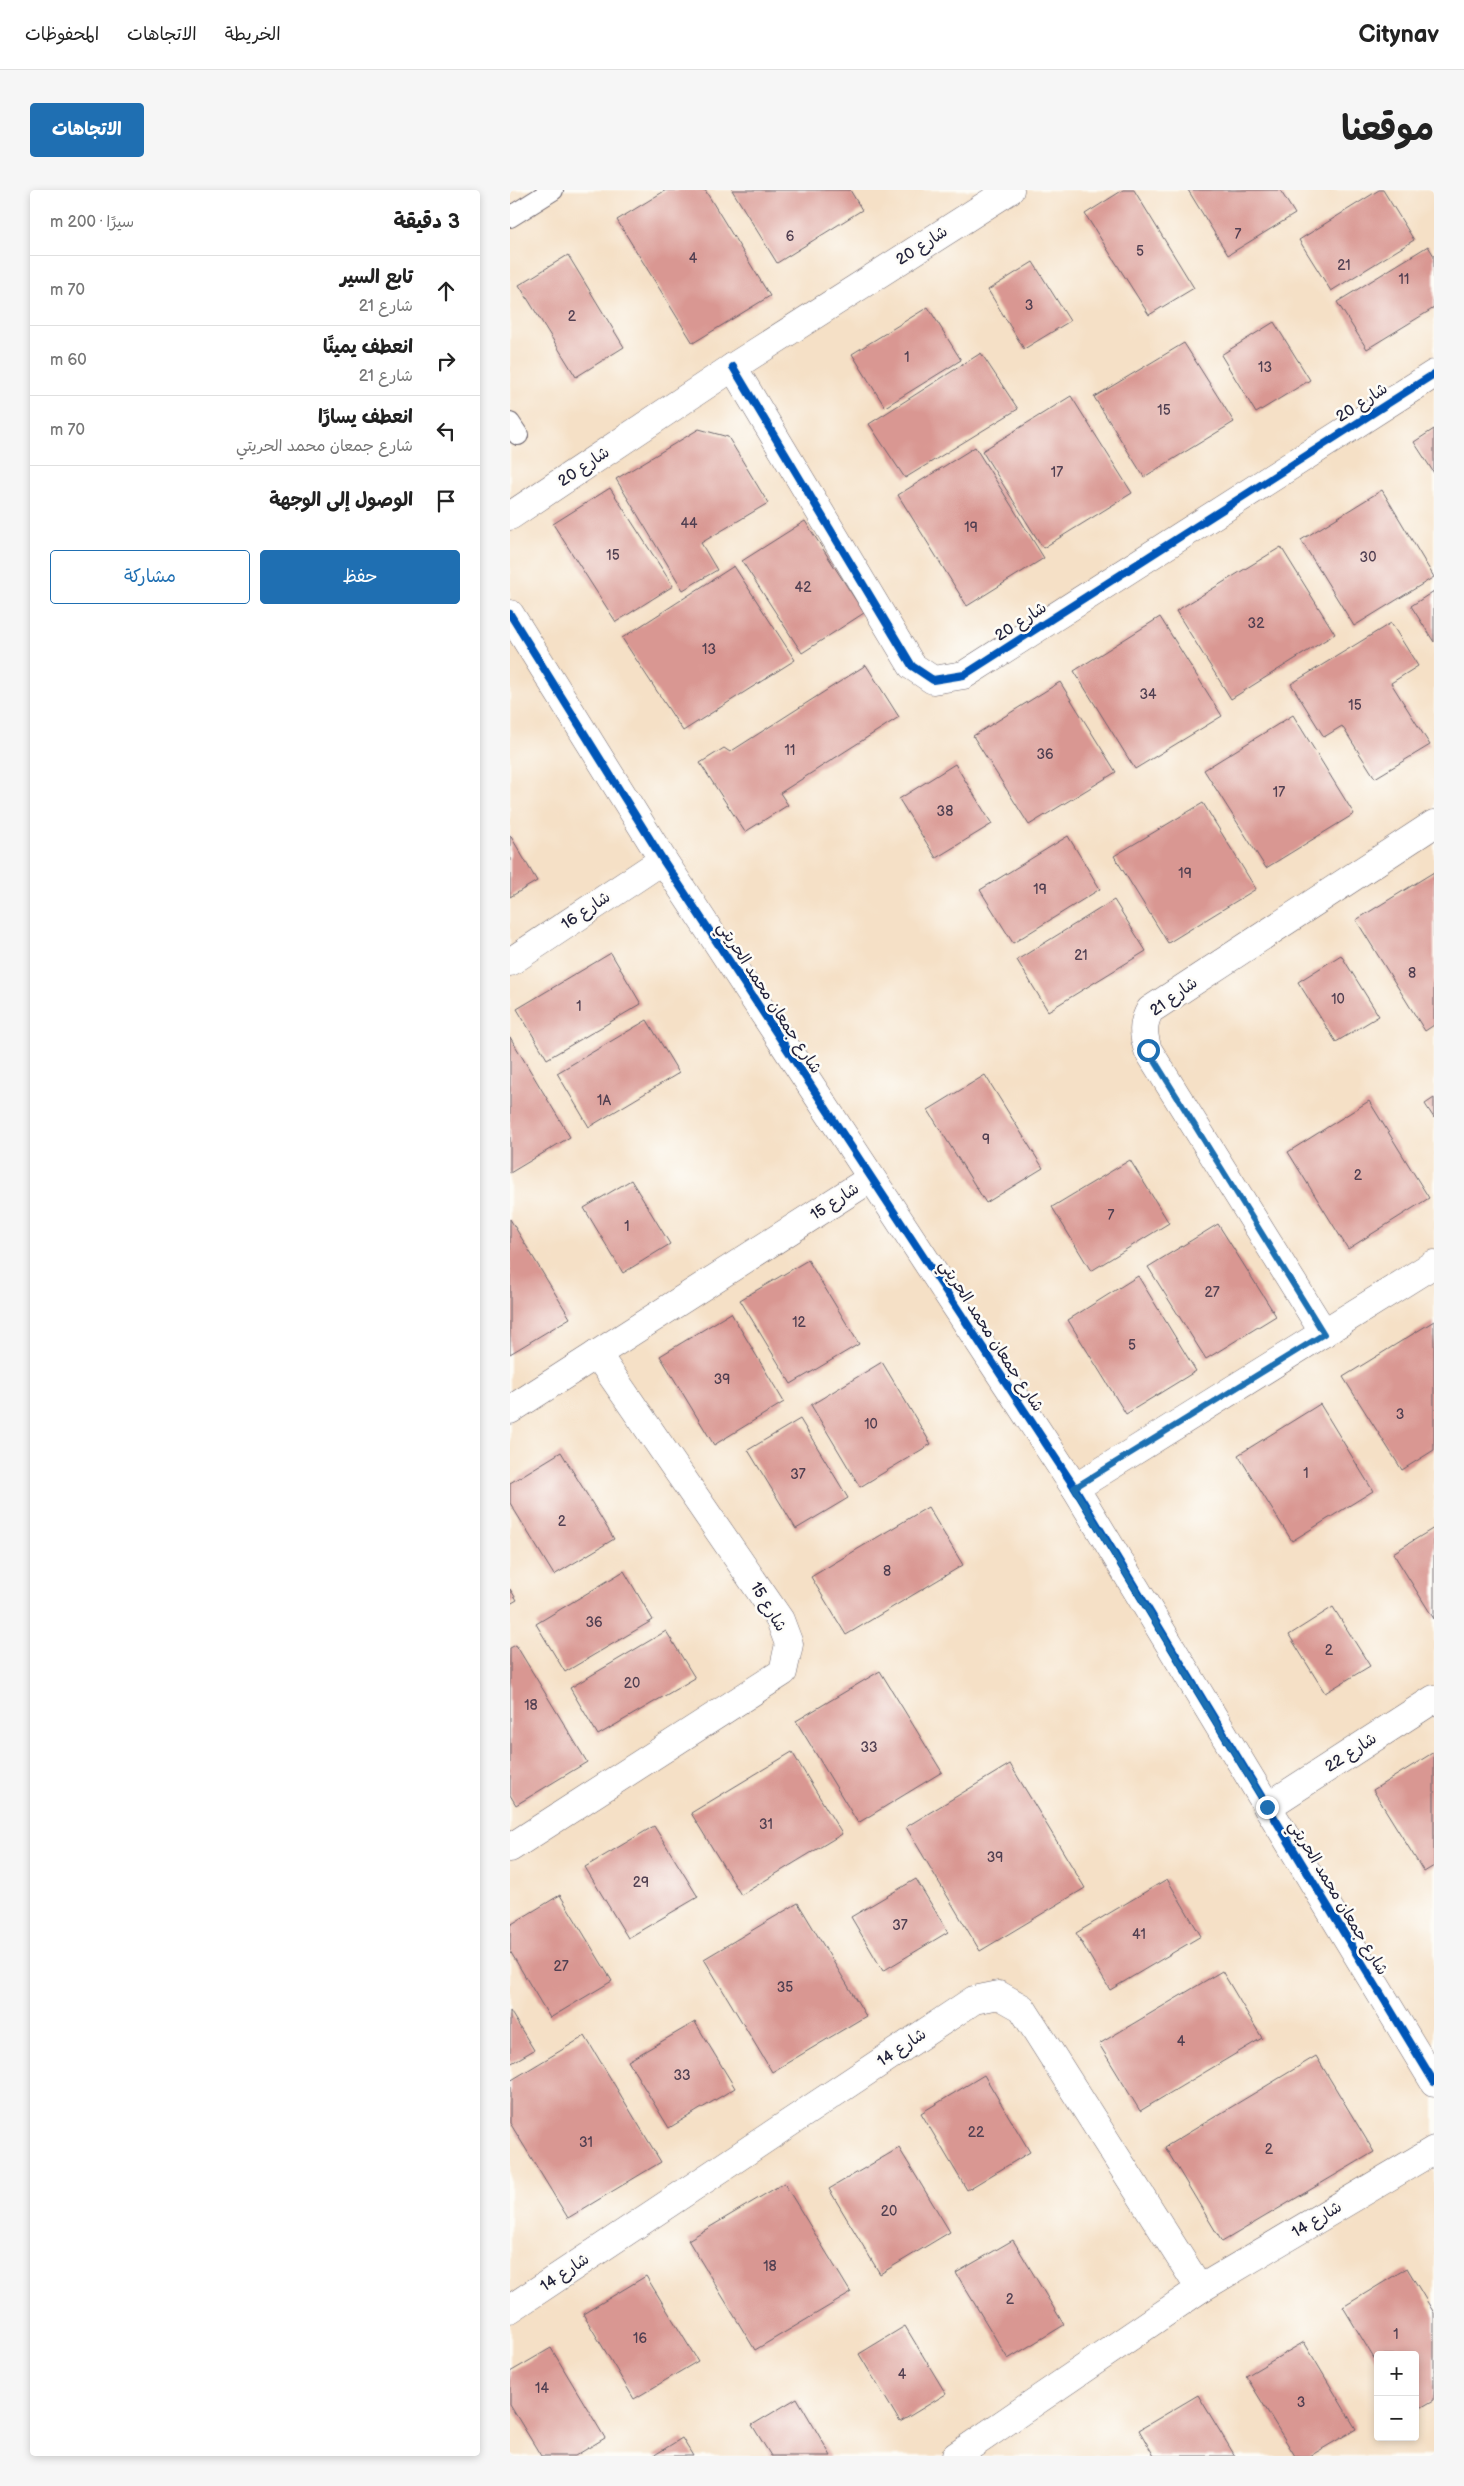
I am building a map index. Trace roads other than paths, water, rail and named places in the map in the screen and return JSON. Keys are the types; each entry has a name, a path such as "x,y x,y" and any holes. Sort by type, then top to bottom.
{"street":[{"name":"شارع 20","path":"510,516 733,368 1010,190"},
{"name":"شارع 20","path":"733,368 912,666 933,680 964,675 1434,374"},
{"name":"شارع جمعان محمد الحريتي","path":"510,614 663,860 1074,1488 1434,2082"},
{"name":"شارع 21","path":"1324,1334 1148,1050 1143,1030 1145,1018 1150,1010 1434,824"},
{"name":"شارع 16","path":"510,962 663,860"},
{"name":"شارع 15","path":"510,1410 870,1179"},
{"path":"1074,1488 1434,1264"},
{"name":"شارع 15","path":"510,1848 783,1672 789,1644 780,1620 597,1354"},
{"name":"شارع 22","path":"1267,1807 1434,1699"},
{"name":"شارع 14","path":"510,2309 974,2000 999,1996 1022,2008 1200,2290"},
{"name":"شارع 14","path":"956,2456 1200,2290 1434,2150"}],"lane":[{"path":"510,218 553,190"}]}
